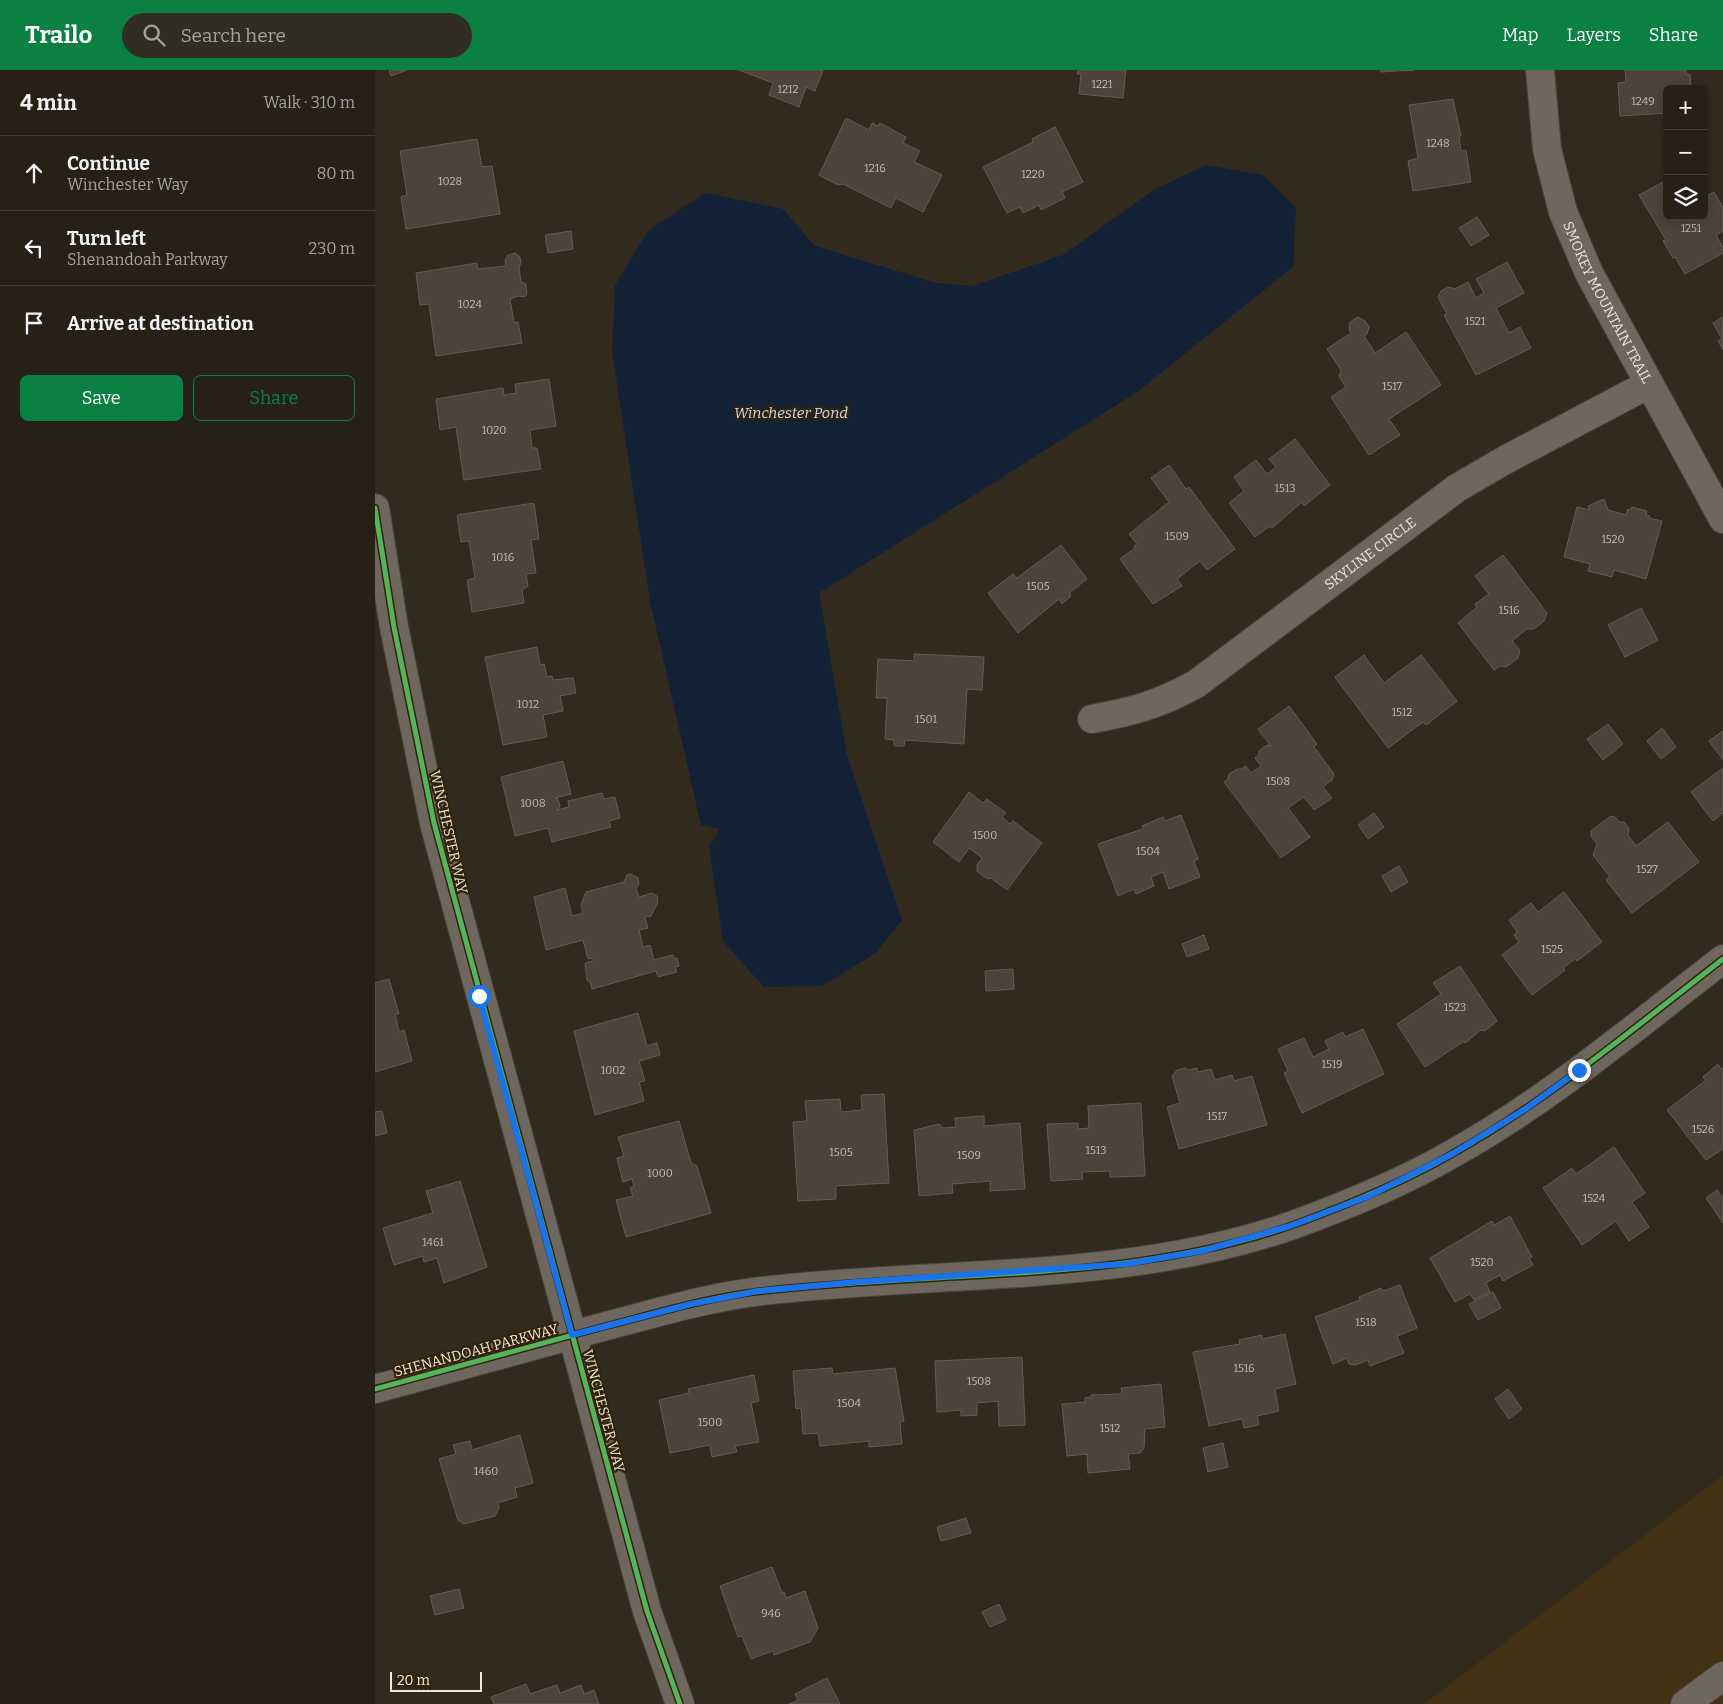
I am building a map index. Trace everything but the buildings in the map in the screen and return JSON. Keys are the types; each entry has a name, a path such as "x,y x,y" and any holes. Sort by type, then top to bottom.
{"street":[{"name":"SMOKEY MOUNTAIN TRAIL","path":"1540,70 1547,149 1563,212 1589,273 1723,519"},
{"name":"SKYLINE CIRCLE","path":"1093,719 1143,709 1171,698 1196,684 1457,488 1505,460 1649,384"},
{"name":"WINCHESTER WAY","path":"375,508 394,627 433,823 647,1611 680,1704"},
{"name":"SHENANDOAH PARKWAY","path":"375,1389 691,1304 758,1291 856,1282 1126,1264 1202,1251 1290,1226 1369,1196 1452,1154 1527,1108 1723,960"},
{"path":"1685,1704 1723,1676"}],"shaded area":[{"path":"1723,1475 1723,1704 1424,1704"}],"water":[{"name":"Winchester Pond","path":"1206,165 1263,175 1296,208 1293,267 1137,392 819,593 847,755 902,920 876,953 822,986 764,987 723,941 709,847 720,829 701,825 650,601 612,351 615,285 648,231 705,193 783,209 815,246 936,283 972,286 1063,255 1155,189"}],"cycle path":[{"path":"375,508 394,627 434,823 647,1611 680,1704"},
{"path":"375,1389 606,1326 722,1297 828,1285 1097,1266 1164,1257 1229,1244 1293,1225 1394,1184 1433,1165 1488,1133 1591,1062 1723,959"}],"route":[{"path":"479,996 572,1335 691,1304 758,1291 856,1282 1126,1264 1202,1251 1290,1226 1369,1196 1452,1154 1527,1108 1579,1070"}]}
